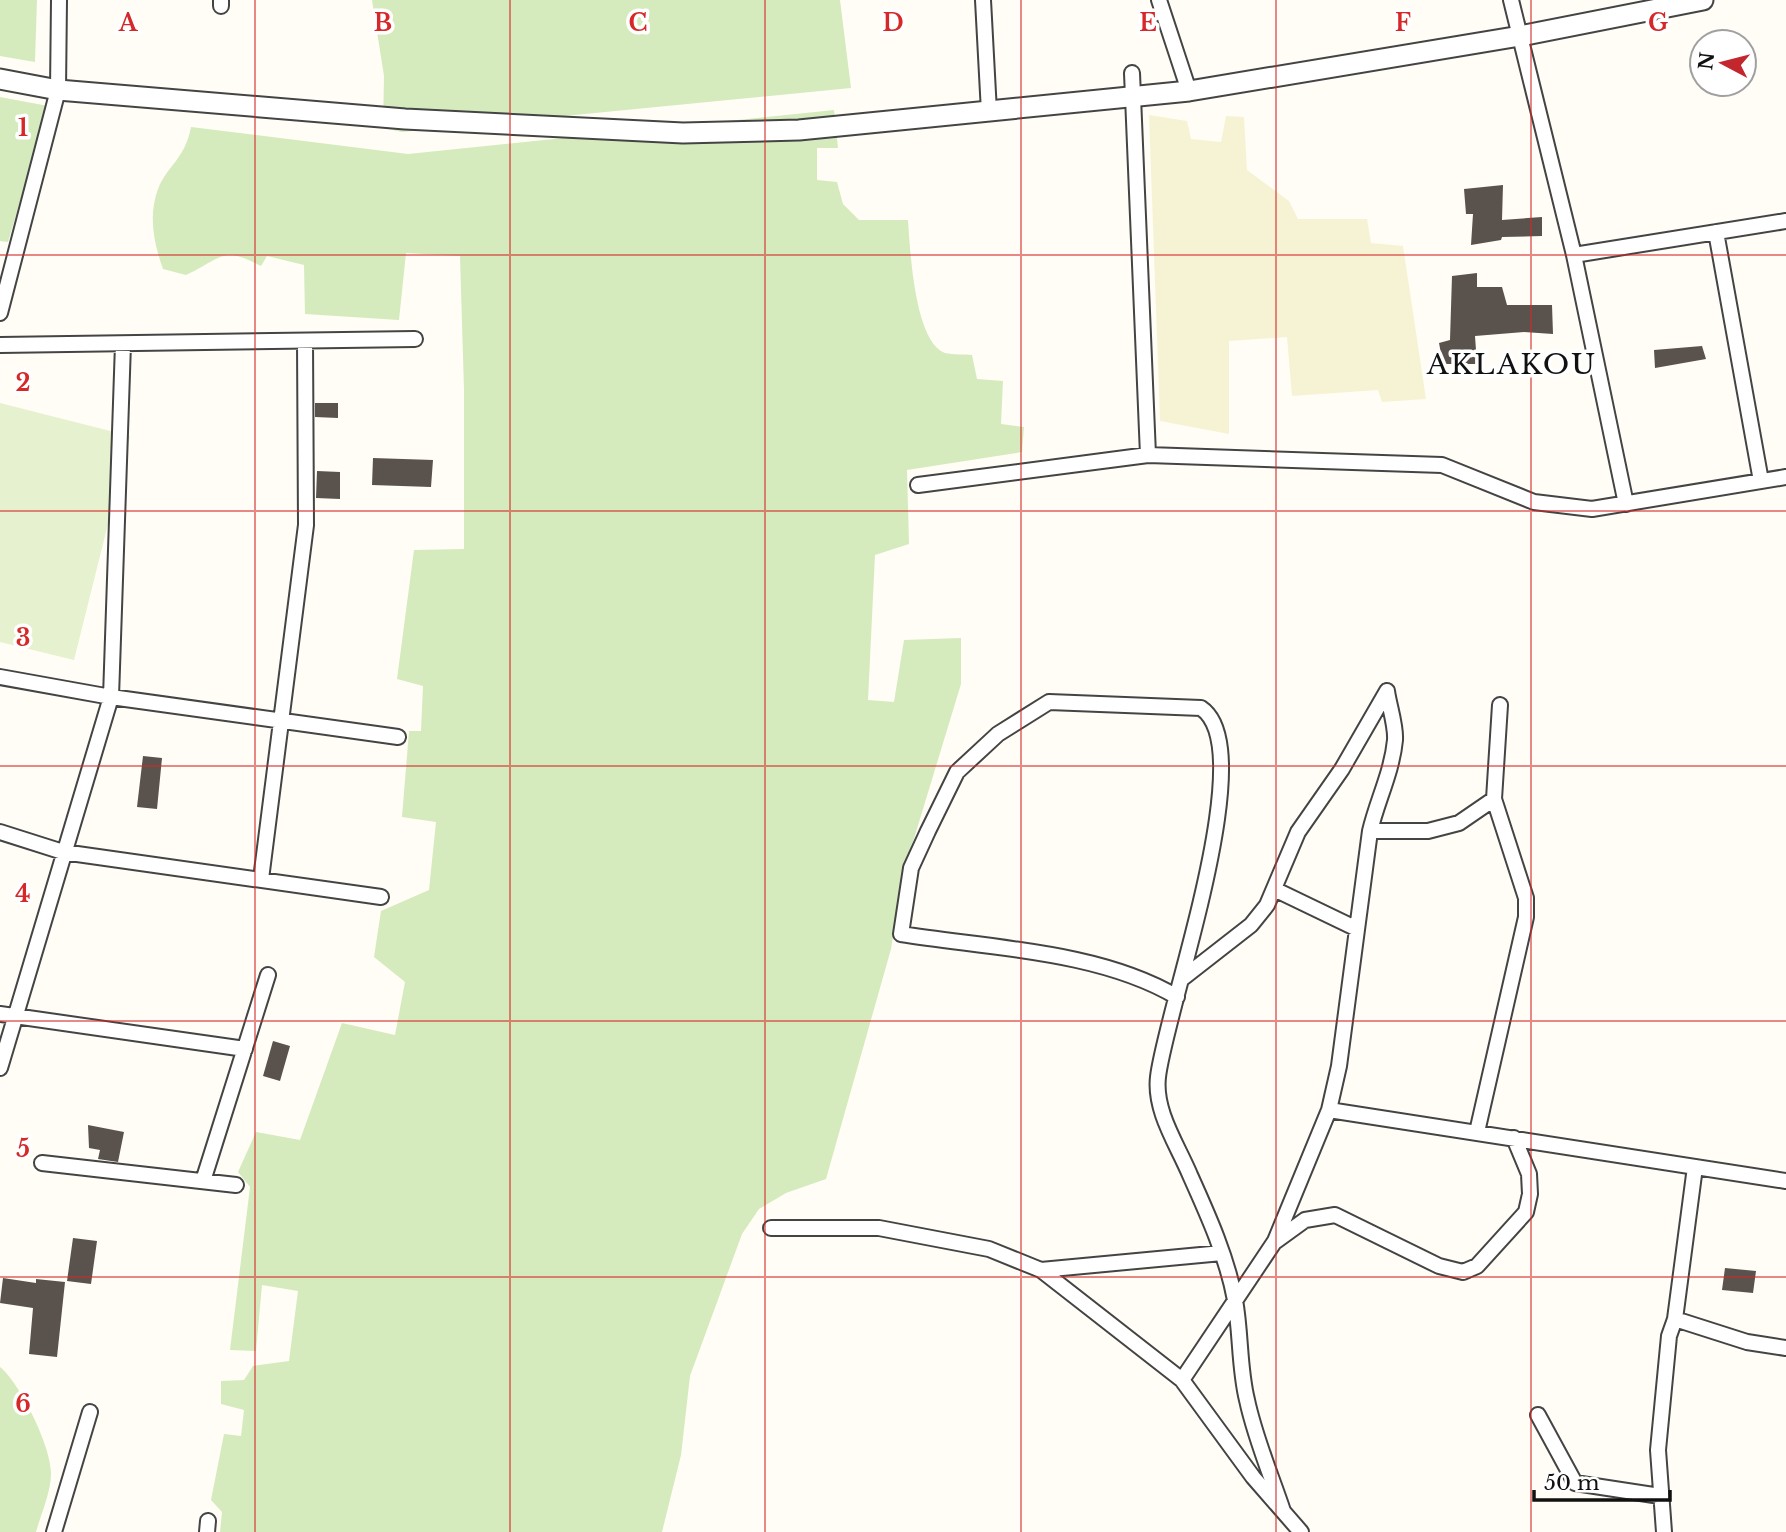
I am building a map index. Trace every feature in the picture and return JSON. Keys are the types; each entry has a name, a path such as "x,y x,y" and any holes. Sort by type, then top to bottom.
{"street":[{"path":"0,313 58,90 59,0"},
{"path":"983,0 989,112"},
{"path":"1159,0 1189,91"},
{"path":"1511,0 1574,255 1626,504"},
{"path":"0,79 58,90 405,119 683,133 799,130 1134,99 1520,36 1703,0"},
{"path":"1132,73 1148,455"},
{"path":"1574,255 1786,221"},
{"path":"1716,232 1761,481"},
{"path":"0,345 415,339"},
{"path":"261,879 306,525 305,341"},
{"path":"0,1068 111,697 123,344"},
{"path":"918,485 1148,455 1442,465 1534,502 1592,509 1786,477"},
{"path":"0,677 111,697 398,737"},
{"path":"1182,1380 1275,1241 1329,1110 1339,1066 1355,928 1370,831 1377,798 1389,771 1395,738 1387,691 1342,769 1298,832 1267,905 1251,925 1184,978"},
{"path":"1177,997 1133,975 1034,953 901,934 911,868 957,772 998,734 1049,702 1201,708 1213,720 1222,779 1213,842 1184,978 1164,1042 1157,1100 1222,1253 1235,1300 1247,1400 1283,1511"},
{"path":"1477,1132 1526,917 1526,898 1493,799 1500,705"},
{"path":"1370,831 1428,831 1459,823 1493,799"},
{"path":"0,832 63,852 381,897"},
{"path":"1274,889 1355,928"},
{"path":"203,1181 268,975"},
{"path":"0,1014 16,1019 245,1049"},
{"path":"1329,1110 1786,1181"},
{"path":"1275,1241 1305,1220 1335,1215 1439,1266 1463,1272 1478,1266 1526,1212 1530,1194 1529,1174 1514,1138"},
{"path":"42,1163 236,1185"},
{"path":"1664,1532 1658,1451 1669,1336 1675,1319 1695,1167"},
{"path":"771,1228 879,1228 989,1249 1041,1270 1182,1380 1253,1477 1301,1532"},
{"path":"1041,1270 1222,1253"},
{"path":"1675,1319 1747,1342 1786,1348"},
{"path":"54,1532 90,1412"},
{"path":"1538,1415 1575,1483 1660,1496"}],"shaded area":[{"path":"1149,115 1187,121 1191,139 1221,142 1226,116 1244,117 1247,170 1289,201 1298,219 1367,219 1371,243 1403,246 1426,399 1382,402 1378,390 1292,396 1287,337 1229,341 1229,434 1160,421"}],"green space":[{"path":"0,0 37,0 35,62 0,56"},
{"path":"372,0 840,0 851,88 402,132 383,128 384,76"},
{"path":"0,97 48,106 8,242 0,241"},
{"path":"834,110 838,148 817,148 817,180 837,182 843,204 859,220 908,220 912,271 926,331 935,345 945,353 972,355 977,379 1003,381 1001,424 1024,427 1022,452 907,470 909,544 875,555 868,700 894,702 904,640 961,638 961,684 902,878 891,949 826,1179 786,1193 759,1209 742,1234 690,1376 681,1455 662,1532 220,1532 222,1512 211,1500 224,1434 241,1436 244,1410 221,1404 221,1381 244,1380 253,1366 289,1361 298,1291 262,1285 256,1351 230,1350 250,1187 238,1172 256,1132 300,1140 342,1023 395,1035 405,982 374,957 381,911 429,890 436,822 402,817 409,731 421,731 423,686 397,679 414,550 464,549 464,390 460,256 406,253 399,320 305,314 304,265 267,256 261,266 230,255 215,259 186,275 163,269 153,230 153,209 158,189 185,147 191,127 408,154"},
{"path":"0,403 130,436 74,660 0,642"},
{"path":"0,1367 25,1401 41,1433 50,1463 49,1488 36,1532 0,1532"}],"building":[{"path":"1503,185 1502,220 1542,217 1542,236 1502,237 1501,240 1471,245 1473,214 1466,214 1464,189"},
{"path":"1477,273 1477,287 1502,287 1507,305 1552,305 1553,334 1524,332 1475,336 1477,364 1443,364 1439,343 1450,340 1452,276"},
{"path":"1702,346 1706,359 1655,368 1654,350"},
{"path":"315,403 338,403 338,418 315,417"},
{"path":"373,458 433,460 431,487 372,485"},
{"path":"317,471 340,472 340,499 316,498"},
{"path":"143,756 162,758 157,809 137,807"},
{"path":"273,1041 290,1046 280,1081 263,1076"},
{"path":"88,1125 124,1132 118,1162 98,1159 100,1150 89,1148"},
{"path":"73,1238 97,1241 91,1284 67,1281"},
{"path":"1725,1268 1756,1271 1753,1293 1722,1290"},
{"path":"3,1278 36,1283 36,1279 65,1282 57,1357 29,1354 33,1308 0,1303"}],"district":[{"name":"AKLAKOU","path":"1512,364"}]}
